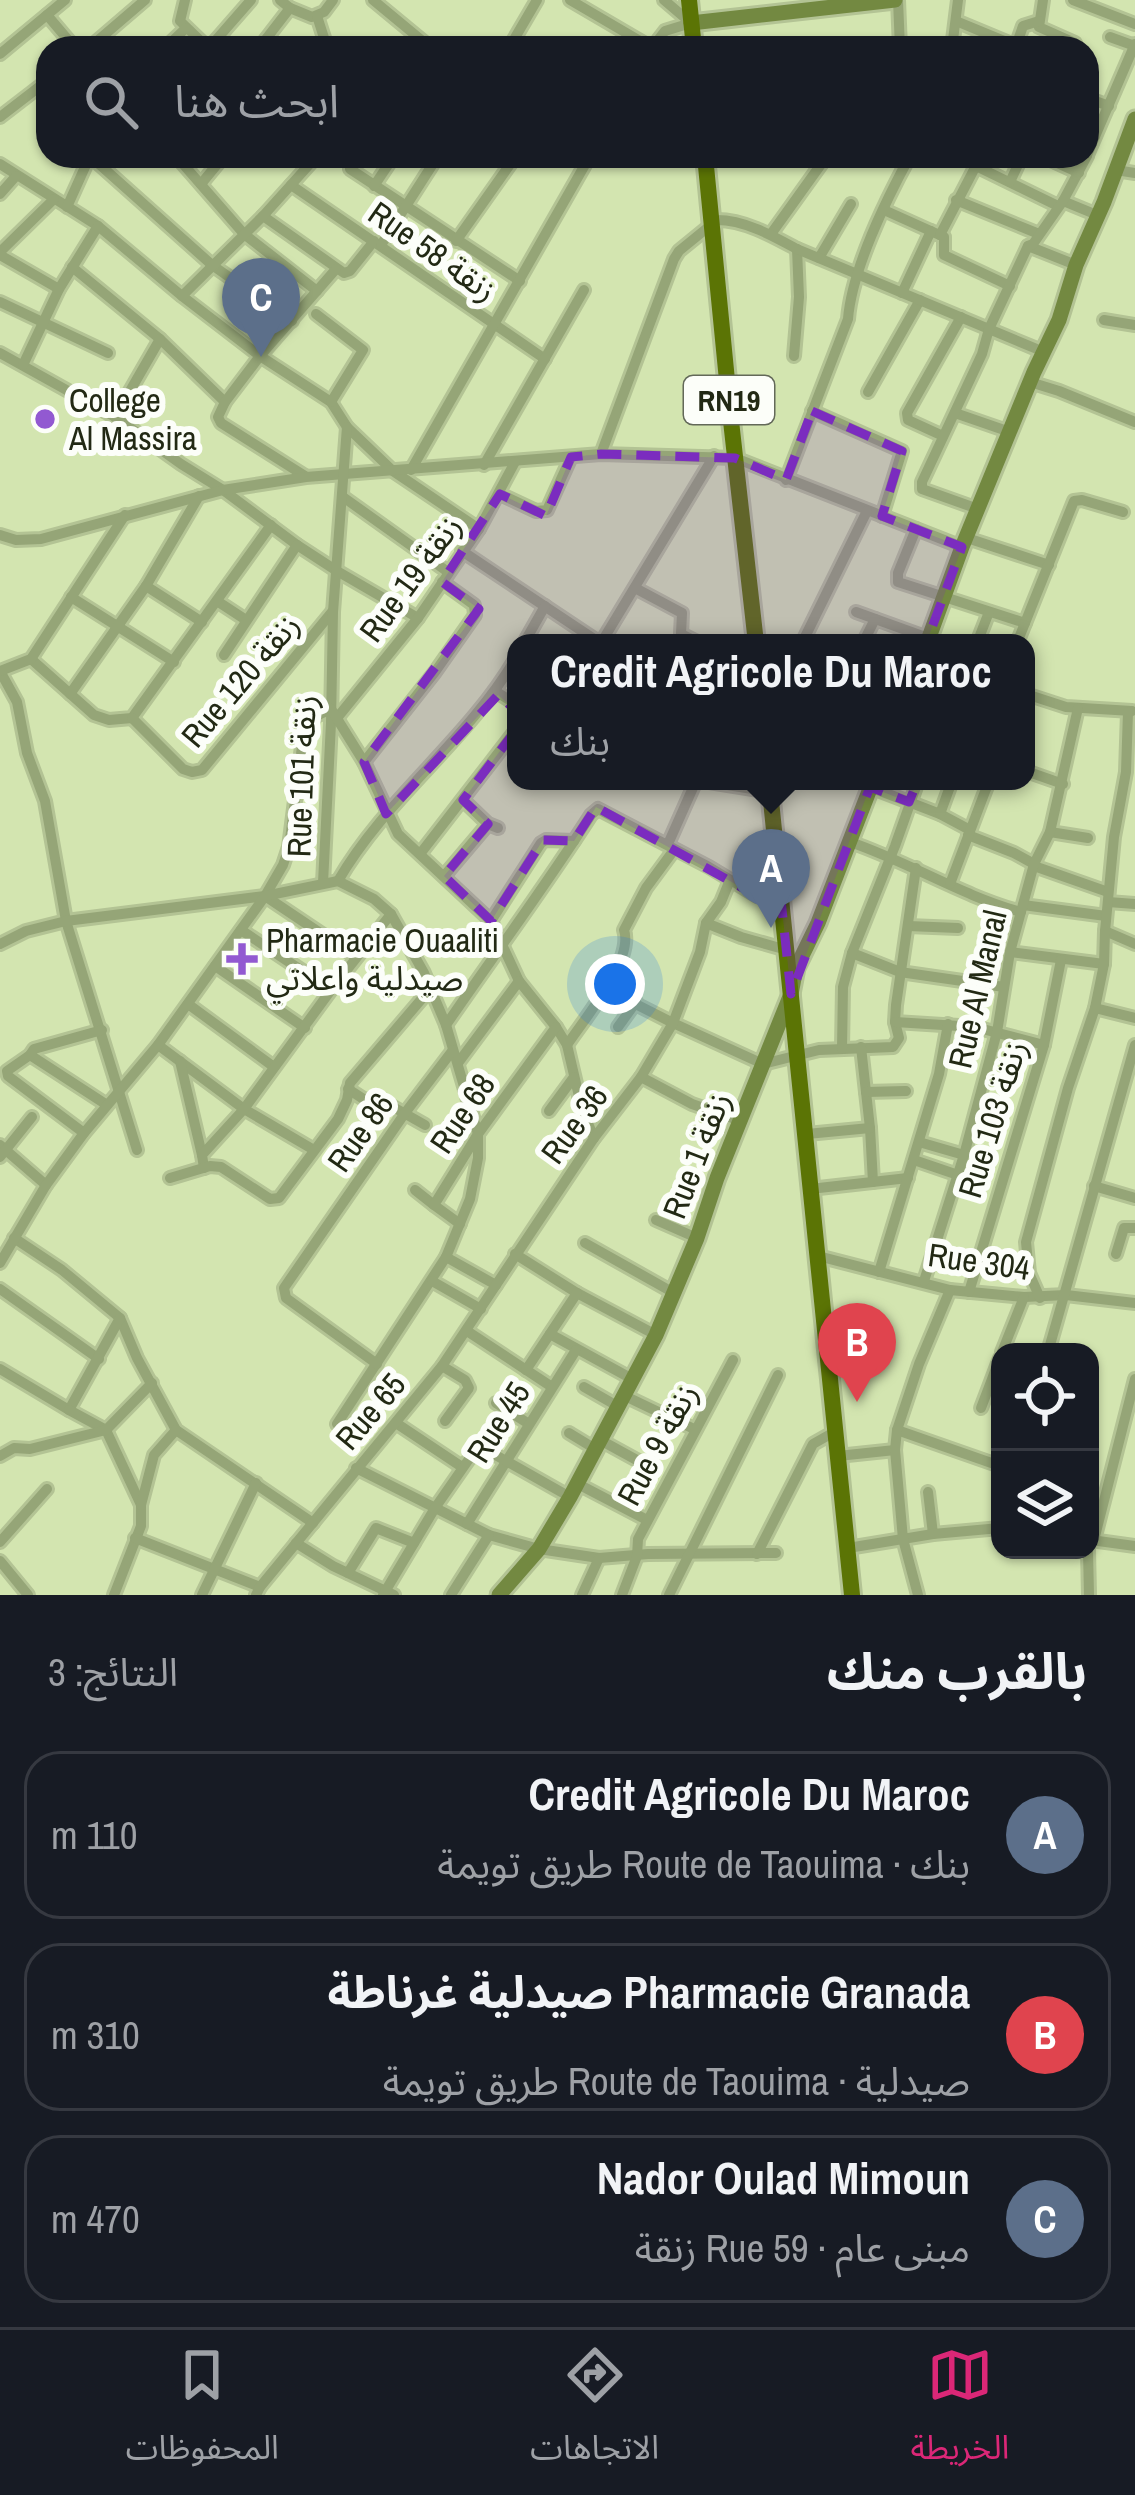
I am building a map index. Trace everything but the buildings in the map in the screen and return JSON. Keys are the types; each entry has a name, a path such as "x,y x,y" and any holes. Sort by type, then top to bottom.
{"main road":[{"path":"689,0 693,36"},
{"name":"RN19","path":"706,168 755,634"},
{"path":"770,790 853,1595"}],"street":[{"path":"0,54 65,0"},
{"path":"103,36 145,0"},
{"path":"185,0 180,18 195,36"},
{"path":"220,36 251,0"},
{"path":"266,36 285,4 306,16 317,16 332,0"},
{"path":"515,36 537,0"},
{"path":"570,0 632,36"},
{"path":"664,0 691,23"},
{"path":"661,36 691,23 792,6 894,0 898,36"},
{"path":"954,36 958,0"},
{"path":"1042,0 1039,27 1059,36"},
{"path":"1072,0 1135,24"},
{"path":"382,3 417,36"},
{"path":"47,15 65,36"},
{"path":"317,16 323,36"},
{"path":"956,21 992,36"},
{"path":"1021,36 1023,26 1039,21"},
{"path":"178,36 186,28"},
{"path":"929,634 1134,124 1100,119 1135,45 1110,37"},
{"path":"0,117 36,89"},
{"path":"0,164 98,226 260,356 331,402 347,428 393,471 479,529"},
{"path":"67,206 84,168"},
{"path":"103,168 212,265 292,322"},
{"path":"187,168 244,235 317,291"},
{"path":"201,184 214,168"},
{"path":"182,296 306,168"},
{"path":"374,186 386,168"},
{"path":"263,216 347,273 377,243 430,168"},
{"path":"456,241 508,168"},
{"path":"411,470 582,168"},
{"path":"771,234 818,168"},
{"path":"786,480 848,319 857,274 904,168"},
{"path":"902,292 974,168"},
{"path":"989,168 1060,204 1097,215"},
{"path":"1010,182 1016,168"},
{"path":"1070,168 1079,172"},
{"path":"978,509 922,489 922,482 1028,246 1081,168"},
{"path":"350,169 520,281"},
{"path":"1116,170 1135,173"},
{"path":"0,194 16,176"},
{"name":"Rue 58 زنقة","path":"291,185 545,359"},
{"path":"54,199 0,254 59,289"},
{"path":"956,200 1039,234"},
{"path":"819,257 851,204"},
{"path":"884,210 938,237 944,255 1010,286"},
{"path":"601,454 674,259 712,224 724,220 771,234 1044,352"},
{"path":"23,365 59,289 98,226"},
{"path":"1028,246 1076,265"},
{"path":"794,356 797,249"},
{"path":"72,267 160,338 225,402"},
{"path":"306,478 218,417 260,356 336,269"},
{"path":"484,465 584,290"},
{"path":"868,392 920,300"},
{"path":"0,302 108,353"},
{"path":"316,314 363,350 331,402"},
{"path":"943,436 908,420 907,413 961,317"},
{"path":"1104,320 1135,325"},
{"path":"115,417 160,338"},
{"path":"0,353 115,417 337,572 418,618"},
{"path":"1030,382 1135,422"},
{"path":"812,411 903,452 882,516"},
{"path":"955,412 1010,432"},
{"name":"Rue 101 زنقة","path":"0,1263 46,1185 158,1046 265,896 323,883 334,714 333,612 347,428"},
{"path":"0,546 223,490 306,478 601,454 735,458 916,529 1049,565"},
{"path":"500,494 536,511 547,510 572,457"},
{"path":"607,634 714,457"},
{"name":"Rue 19 زنقة","path":"265,896 290,847 304,731 314,717 334,714 418,618 479,529 515,462"},
{"path":"70,694 146,586 199,495"},
{"path":"343,497 445,577 474,605 475,615 364,762"},
{"path":"1021,634 1074,501 1123,512"},
{"path":"806,634 867,511"},
{"path":"125,515 31,659 0,671 17,702 27,753 45,801 66,921 137,1150"},
{"path":"31,659 100,718 132,718 271,525"},
{"path":"916,529 898,573 900,583 1025,623"},
{"path":"0,535 16,540"},
{"path":"224,656 297,545"},
{"path":"462,551 587,634"},
{"path":"146,586 202,622"},
{"path":"635,588 682,613 680,634"},
{"path":"71,597 174,662"},
{"path":"217,601 246,620"},
{"path":"529,634 545,606"},
{"name":"Rue 120 زنقة","path":"132,718 183,769 202,770 333,612"},
{"path":"856,612 912,634"},
{"path":"980,634 989,612"},
{"path":"868,634 875,619"},
{"path":"338,881 386,814 447,749 507,672"},
{"path":"495,691 507,698"},
{"path":"1035,697 1066,707 1131,711 1104,964 1027,1236 1026,1258 1040,1298"},
{"name":"Rue Al Manal","path":"924,1281 964,1155 997,1032 1010,952 1034,865 1050,832 1078,708"},
{"path":"334,714 364,762 398,834 491,921 519,981 567,1045 582,1108 595,1138"},
{"path":"420,854 507,742"},
{"path":"1035,773 1063,784"},
{"path":"567,1045 621,965 628,937 624,929 671,847 695,790"},
{"name":"Rue 1 زنقة","path":"574,1491 674,1293 791,994 796,968 870,790"},
{"path":"885,790 940,814 1107,903"},
{"path":"842,1048 843,987 852,953 914,790"},
{"path":"940,814 949,790"},
{"path":"950,884 985,790"},
{"path":"444,876 493,826 463,800"},
{"path":"446,1025 598,809 757,896 782,900"},
{"path":"1050,832 1088,838"},
{"path":"491,921 541,843 574,841"},
{"path":"850,842 999,906 1135,904"},
{"path":"604,988 763,1064 796,1054 893,1047 899,1038 895,1022 916,868"},
{"name":"Rue 36","path":"515,1254 641,1077 673,1023 706,923 730,880"},
{"path":"323,883 338,881 374,898 392,914 446,1025 478,1134 474,1181 446,1257 337,1424"},
{"path":"0,944 66,921 265,896 356,957"},
{"path":"170,1178 203,1161 392,914"},
{"path":"706,923 787,950"},
{"path":"908,926 958,928"},
{"path":"241,930 331,989"},
{"path":"1105,931 1135,944"},
{"path":"1010,952 1104,964"},
{"path":"852,953 900,972 1004,987"},
{"name":"Rue 103 زنقة","path":"969,1292 1044,1045 1061,960"},
{"path":"214,965 305,1028"},
{"path":"458,1064 519,981"},
{"path":"203,1161 274,1200 283,1195 338,1119 350,1083 430,988"},
{"path":"618,1028 636,1003"},
{"path":"188,1004 274,1067"},
{"path":"1095,1008 1135,1018"},
{"path":"895,1022 948,1024 1044,1045"},
{"path":"879,1272 939,1074 948,1024"},
{"name":"Rue 68","path":"460,1224 434,1204 556,1027"},
{"path":"84,1133 7,1074 34,1049 101,1030"},
{"path":"1051,1343 1135,1045"},
{"path":"158,1046 244,1109 314,1150"},
{"path":"861,1047 873,1182"},
{"name":"Rue 86","path":"376,1364 286,1298 284,1288 453,1050"},
{"path":"30,1055 107,1105"},
{"path":"180,1061 203,1161"},
{"path":"549,1112 574,1077"},
{"path":"641,1077 692,1104 741,1121"},
{"path":"348,1090 365,1100 379,1099 425,1125"},
{"path":"866,1092 905,1091"},
{"path":"32,1117 2,1150 46,1185"},
{"path":"806,1134 871,1127"},
{"path":"919,1142 964,1155"},
{"path":"914,1160 958,1174"},
{"path":"811,1189 908,1178"},
{"path":"1094,1186 1135,1198"},
{"path":"415,1190 434,1204"},
{"path":"656,1220 697,1238"},
{"path":"1116,1254 1124,1228 1135,1228"},
{"path":"14,1238 120,1318 176,1430 314,1523"},
{"path":"585,1244 674,1293"},
{"path":"515,1254 656,1335"},
{"name":"Rue 65","path":"258,1591 442,1366 515,1254"},
{"name":"Rue 304","path":"818,1256 950,1290 1135,1303"},
{"path":"446,1257 496,1285"},
{"path":"432,1281 481,1309"},
{"path":"0,1289 99,1359"},
{"path":"919,1595 904,1539 897,1430 950,1290"},
{"path":"526,1370 578,1293"},
{"path":"1006,1343 1024,1297"},
{"path":"69,1410 120,1318"},
{"path":"466,1330 552,1387"},
{"path":"550,1334 634,1380"},
{"name":"Rue 45","path":"467,1524 576,1350"},
{"name":"Rue 9 زنقة","path":"622,1595 638,1556 638,1539 733,1360"},
{"path":"442,1366 465,1380 469,1388 445,1421"},
{"path":"0,1369 106,1430 141,1505"},
{"path":"669,1595 778,1375"},
{"path":"1099,1519 1128,1428 1135,1379"},
{"path":"981,1408 991,1382"},
{"path":"0,1456 14,1448 30,1449 106,1430 152,1383"},
{"path":"584,1388 694,1429"},
{"path":"496,1403 529,1424"},
{"path":"396,1423 462,1467"},
{"path":"115,1595 141,1526 141,1505 154,1455 176,1430"},
{"path":"897,1430 991,1463"},
{"path":"757,1554 813,1444 836,1431"},
{"path":"569,1433 644,1464"},
{"path":"296,1543 388,1594 435,1508 476,1449 647,1520"},
{"path":"838,1456 895,1450"},
{"path":"356,1468 488,1535 539,1549 599,1558 776,1553"},
{"path":"202,1595 256,1483"},
{"path":"0,1542 47,1489"},
{"path":"506,1593 574,1491"},
{"path":"928,1492 933,1534"},
{"path":"348,1573 376,1528 414,1543"},
{"path":"848,1548 991,1529"},
{"path":"451,1595 488,1535"},
{"path":"135,1538 214,1568 258,1591"},
{"path":"1099,1544 1135,1546"},
{"path":"582,1595 599,1558"},
{"path":"1089,1595 1090,1559"},
{"path":"0,1561 28,1595"}],"highlighted area":[{"path":"812,411 902,451 882,516 962,547 921,657 963,669 909,802 870,787 791,994 781,900 757,896 596,807 574,841 543,840 491,921 444,876 488,824 463,800 525,718 498,695 386,814 364,762 479,609 442,582 500,494 546,516 571,457 601,454 735,458 786,480"}],"place":[{"name":"Nador Oulad Mimoun","path":"261,357"},
{"name":"College Al Massira","path":"45,419"},
{"name":"Credit Agricole Du Maroc","path":"771,928"},
{"name":"Pharmacie Ouaaliti صيدلية واعلاتي","path":"242,959"},
{"name":"Pharmacie Granada صيدلية غرناطة","path":"857,1402"}]}
